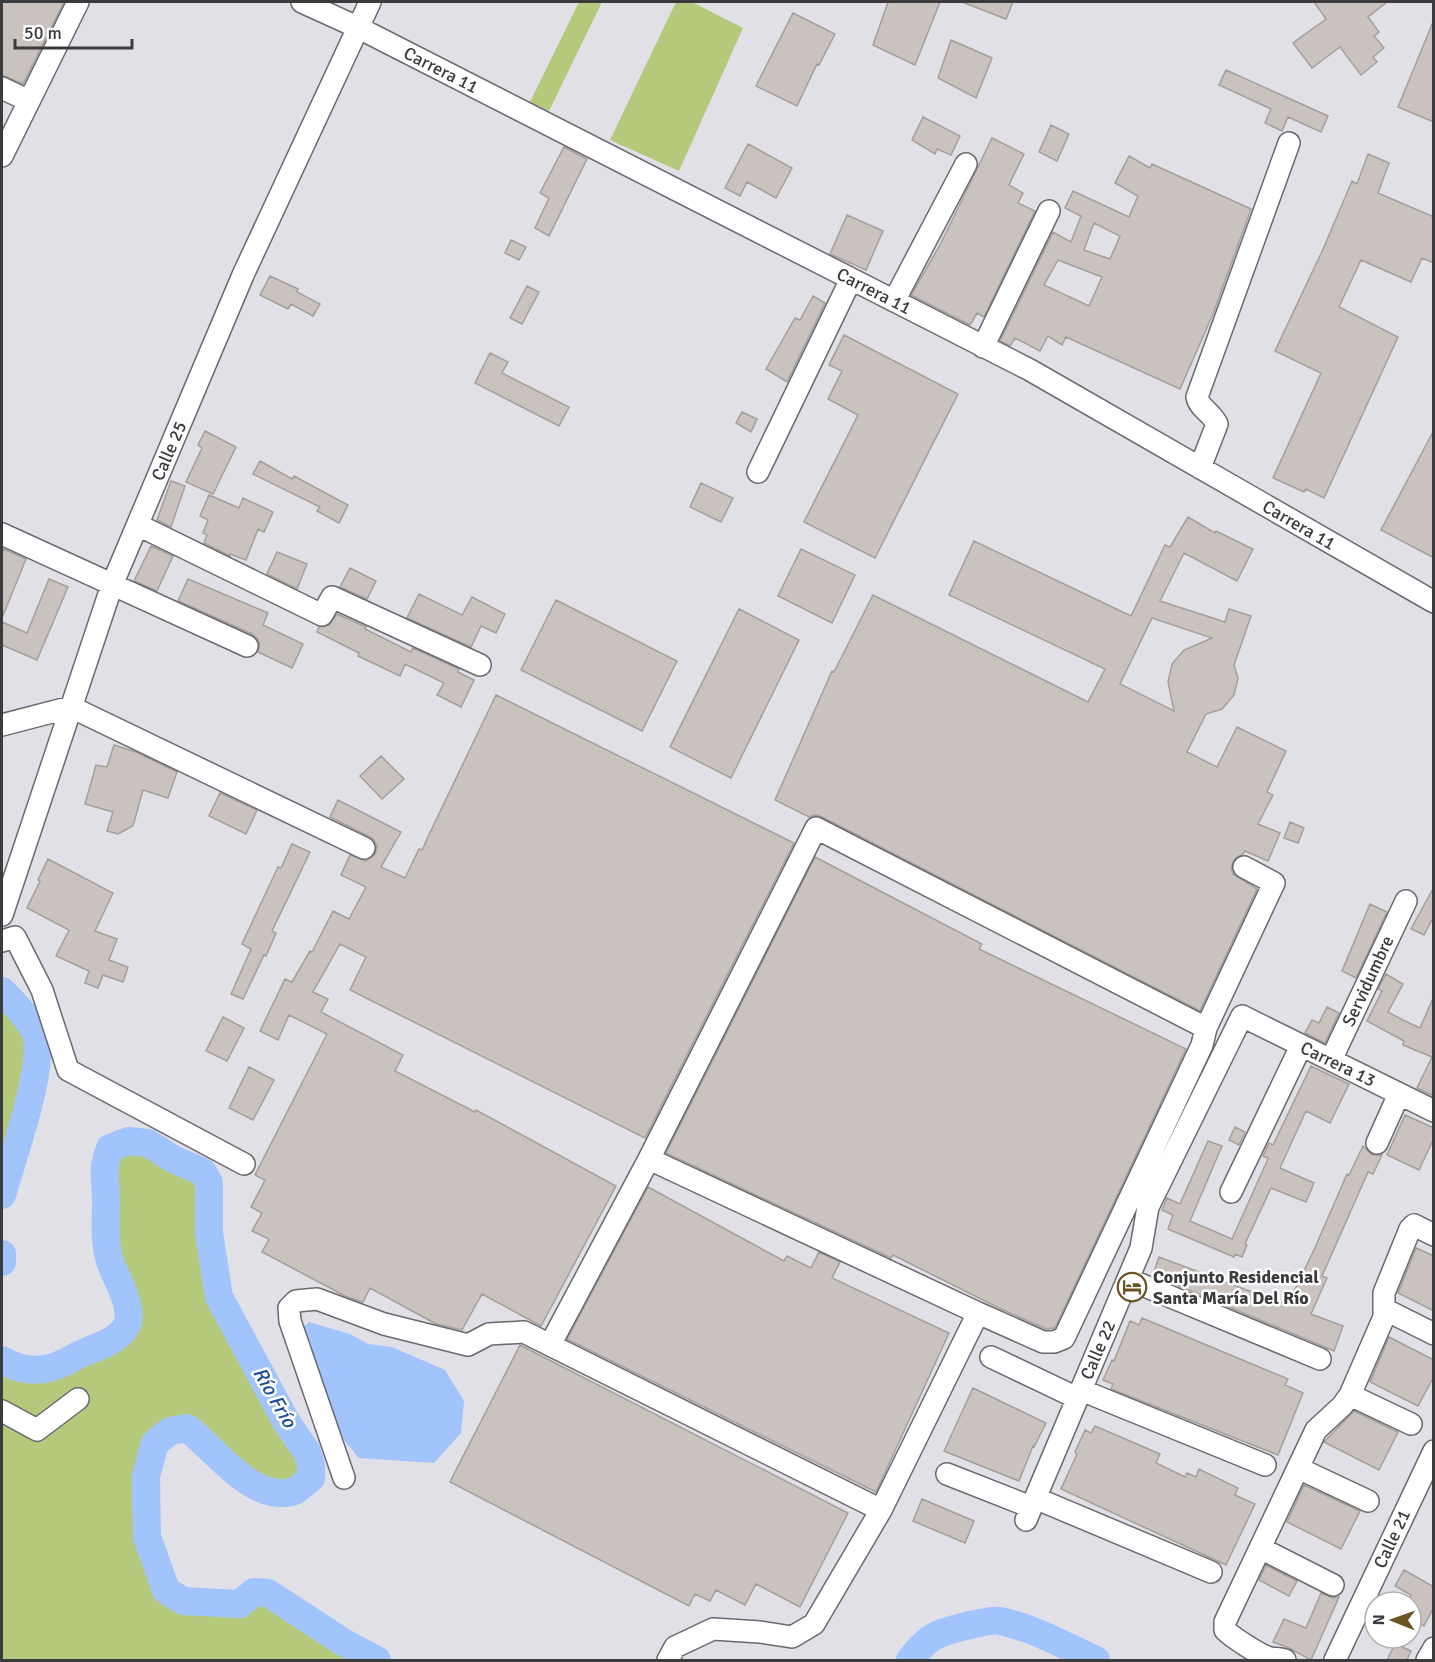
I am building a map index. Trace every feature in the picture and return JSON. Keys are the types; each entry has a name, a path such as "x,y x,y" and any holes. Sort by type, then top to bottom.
{"street":[{"path":"2,156 78,2"},
{"name":"Carrera 11","path":"302,2 357,27 1038,375 1434,602"},
{"name":"Calle 25","path":"2,915 112,585 243,275 370,2"},
{"path":"2,88 29,100"},
{"path":"1200,468 1216,424 1215,419 1198,402 1197,397 1289,143"},
{"path":"894,301 966,164"},
{"path":"983,346 1049,211"},
{"path":"758,472 851,279"},
{"path":"138,525 322,615 332,597 480,665"},
{"path":"2,534 247,646"},
{"path":"2,725 71,707 364,848"},
{"path":"550,1345 649,1159 816,828 1206,1028"},
{"path":"649,1159 978,1313 1043,1341 1054,1342 1064,1338 1202,1046 1206,1028 1274,883 1244,867"},
{"name":"Servidumbre","path":"1331,1060 1406,901"},
{"path":"2,941 15,937 42,990 68,1070 244,1164"},
{"name":"Carrera 13","path":"1242,1016 1434,1111"},
{"name":"Calle 22","path":"1030,1508 1142,1248 1148,1207 1242,1016"},
{"path":"1231,1192 1301,1046"},
{"path":"1377,1143 1399,1094"},
{"path":"1276,1660 1232,1637 1225,1630 1225,1622 1316,1430 1342,1406 1350,1395 1384,1317 1384,1293 1410,1229 1414,1225 1434,1235"},
{"path":"1128,1279 1320,1359"},
{"path":"344,1478 334,1442 312,1387 291,1321 289,1308 296,1301 317,1299 384,1324 468,1345 489,1334 524,1332 881,1510"},
{"path":"1384,1310 1434,1334"},
{"path":"668,1660 675,1647 712,1629 792,1637 814,1624 881,1510 978,1313"},
{"path":"991,1357 1079,1394 1264,1465"},
{"path":"1350,1395 1411,1424"},
{"path":"2,1412 37,1430 78,1399"},
{"name":"Calle 21","path":"1335,1660 1434,1451"},
{"path":"1298,1468 1368,1501"},
{"path":"947,1474 1030,1508 1210,1572"},
{"path":"1260,1548 1333,1585"},
{"path":"1427,1660 1434,1648"}],"green space":[{"path":"579,2 602,2 549,111 530,102"},
{"path":"676,2 692,2 743,28 679,171 610,140"},
{"path":"2,991 34,1030 37,1063 27,1111 2,1195"},
{"path":"128,1141 148,1143 173,1159 203,1172 209,1183 209,1233 219,1297 287,1423 304,1449 311,1470 311,1478 297,1490 277,1493 249,1482 235,1472 188,1428 170,1431 155,1443 146,1476 147,1537 166,1590 183,1601 240,1604 254,1592 268,1593 343,1642 377,1660 2,1660 2,1360 29,1370 57,1366 113,1340 123,1331 129,1315 107,1251 105,1175 110,1148"}],"water":[{"path":"309,1322 350,1334 368,1344 392,1347 445,1370 464,1401 461,1433 434,1463 359,1458 344,1440 302,1329"}],"building":[{"path":"2,2 64,2 23,84 2,75"},
{"path":"888,2 940,2 915,65 873,45"},
{"path":"962,2 1013,2 1006,19"},
{"path":"1314,2 1387,2 1368,17 1379,32 1374,36 1384,48 1373,57 1377,62 1361,75 1340,47 1312,68 1293,43 1326,19"},
{"path":"793,13 835,34 819,65 817,64 797,106 756,86"},
{"path":"1434,22 1434,122 1398,107"},
{"path":"951,40 992,58 976,98 938,78"},
{"path":"1226,70 1328,116 1321,132 1288,117 1282,131 1265,123 1271,109 1219,85"},
{"path":"923,117 960,136 951,155 937,149 935,154 912,140"},
{"path":"1051,125 1069,134 1057,161 1039,152"},
{"path":"992,138 1024,154 1009,185 1023,193 1018,203 1035,211 984,317 977,313 970,325 911,295 940,245"},
{"path":"748,144 792,168 776,198 747,182 740,196 725,188"},
{"path":"564,147 587,159 549,236 535,228 549,198 540,193"},
{"path":"1368,154 1389,163 1378,193 1434,217 1434,263 1422,258 1411,282 1361,260 1339,307 1398,337 1324,498 1306,489 1304,492 1273,478 1321,373 1275,351 1352,181 1357,184"},
{"path":"1129,156 1150,168 1152,164 1251,209 1213,314 1180,389 1066,337 1062,345 1048,336 1040,351 1015,338 1010,346 1000,341 1053,232 1071,242 1081,216 1065,208 1073,191 1129,217 1138,196 1115,183","holes":["1094,223 1120,236 1110,259 1084,250","1058,260 1102,277 1089,306 1044,285"]},
{"path":"847,215 883,231 866,270 830,254"},
{"path":"511,240 526,247 519,260 505,253"},
{"path":"270,276 298,289 297,292 320,304 313,316 291,304 288,309 260,295"},
{"path":"527,286 539,292 522,324 510,318"},
{"path":"813,296 825,303 787,382 766,369 795,318 800,320"},
{"path":"844,335 958,394 875,558 804,522 858,415 828,399 842,371 829,365"},
{"path":"490,353 508,362 502,373 569,407 559,426 475,383"},
{"path":"742,412 757,419 751,432 736,423"},
{"path":"1434,430 1434,558 1381,530"},
{"path":"205,431 236,447 213,494 186,482 202,448 198,445"},
{"path":"260,461 348,505 339,523 317,511 320,507 253,474"},
{"path":"171,481 185,486 171,527 157,520"},
{"path":"701,483 733,498 721,522 690,507"},
{"path":"209,495 239,508 243,498 273,512 264,532 258,529 246,560 230,554 230,556 204,543 207,535 203,533 208,520 200,516"},
{"path":"1188,517 1215,533 1216,531 1253,549 1237,581 1184,553 1160,601 1225,622 1229,609 1251,616 1234,665 1238,678 1234,695 1222,709 1206,714 1187,752 1217,767 1237,727 1286,751 1267,792 1273,795 1258,824 1280,833 1268,861 1245,851 1233,862 1231,868 1233,874 1257,889 1200,1011 822,817 816,815 809,817 775,800 832,671 834,672 873,595 1088,702 1105,669 949,595 974,541 1131,616 1165,545 1170,547","holes":["1152,618 1212,638 1184,650 1172,664 1168,682 1174,711 1120,684"]},
{"path":"151,546 173,556 157,591 134,581"},
{"path":"4,549 26,559 2,618 2,554"},
{"path":"801,549 855,575 832,623 778,596"},
{"path":"277,552 307,564 297,589 267,574"},
{"path":"350,568 376,581 367,599 340,587"},
{"path":"49,579 68,587 37,660 2,645 2,622 27,633"},
{"path":"188,579 268,613 263,625 303,644 292,668 258,652 260,644 252,634 178,601"},
{"path":"419,594 462,615 472,597 505,614 496,633 481,626 471,647 407,618"},
{"path":"556,600 677,661 642,731 521,670"},
{"path":"739,609 799,640 731,778 670,747"},
{"path":"337,614 411,652 413,648 459,669 458,672 474,680 461,707 437,695 444,683 405,664 400,676 358,656 359,653 317,632 319,627 329,625"},
{"path":"496,695 794,843 645,1138 350,990 366,957 340,944 313,992 328,999 321,1012 403,1055 395,1071 475,1112 476,1110 616,1186 541,1326 482,1294 462,1330 436,1324 370,1288 363,1302 347,1297 262,1252 269,1239 252,1231 262,1213 251,1207 265,1180 255,1175 327,1034 289,1015 278,1040 260,1031 285,979 292,982 310,951 312,952 333,911 349,919 366,887 341,875 350,855 366,861 375,854 377,846 370,837 330,817 338,800 401,832 381,867 405,878 419,849 422,850 426,845"},
{"path":"114,745 136,752 177,772 168,798 143,790 133,826 118,834 107,831 113,812 85,804 96,765 107,767"},
{"path":"381,756 404,779 382,799 360,776"},
{"path":"220,793 257,810 246,834 209,816"},
{"path":"1290,822 1304,828 1298,843 1284,838"},
{"path":"292,844 310,852 272,931 276,933 266,956 264,955 243,999 231,994 251,949 242,944 278,867 281,868"},
{"path":"815,857 982,944 979,949 1186,1049 1055,1328 1046,1329 999,1308 893,1255 891,1258 666,1153"},
{"path":"48,859 113,893 95,931 117,939 109,960 128,967 123,982 103,975 98,988 85,983 89,971 56,956 69,930 27,908"},
{"path":"1434,887 1434,916 1424,935 1411,929"},
{"path":"1370,904 1387,912 1356,978 1342,971"},
{"path":"1386,974 1403,984 1388,1012 1420,1028 1434,996 1434,1096 1417,1088 1432,1057 1403,1045 1404,1041 1367,1021 1382,991 1378,989"},
{"path":"1327,1007 1339,1013 1325,1043 1305,1033 1312,1020 1319,1023"},
{"path":"223,1017 244,1028 227,1061 206,1051"},
{"path":"1311,1066 1349,1084 1330,1123 1306,1111 1280,1168 1314,1183 1306,1202 1271,1188 1245,1244 1247,1245 1242,1257 1235,1254 1234,1257 1168,1229 1173,1215 1162,1210 1167,1198 1180,1204 1208,1141 1222,1146 1190,1221 1232,1239 1267,1161 1268,1158 1263,1156 1269,1143 1273,1145"},
{"path":"249,1067 274,1080 253,1120 229,1108"},
{"path":"1405,1115 1434,1128 1434,1138 1419,1170 1387,1155"},
{"path":"1235,1127 1245,1132 1239,1145 1229,1140"},
{"path":"1363,1146 1372,1155 1382,1155 1373,1174 1368,1172 1322,1276 1327,1278 1311,1314 1343,1326 1334,1351 1153,1275 1159,1257 1287,1305 1347,1174 1349,1175"},
{"path":"648,1187 784,1261 787,1256 811,1268 819,1252 840,1262 832,1278 949,1333 876,1492 567,1339"},
{"path":"1416,1248 1434,1256 1434,1311 1398,1293"},
{"path":"1142,1318 1288,1379 1285,1385 1303,1393 1278,1455 1111,1389 1113,1384 1103,1380 1112,1360 1114,1361 1130,1321 1139,1325"},
{"path":"1389,1337 1434,1360 1434,1376 1418,1406 1370,1382"},
{"path":"520,1345 848,1513 800,1607 756,1584 745,1605 716,1590 710,1601 695,1594 689,1606 450,1482"},
{"path":"973,1388 1046,1423 1033,1446 1019,1481 944,1451"},
{"path":"1354,1411 1398,1432 1379,1470 1324,1442"},
{"path":"1095,1426 1160,1454 1156,1463 1185,1477 1187,1473 1196,1477 1199,1469 1238,1488 1235,1495 1255,1504 1226,1565 1061,1489 1085,1430 1091,1433"},
{"path":"1304,1485 1360,1511 1341,1549 1287,1522"},
{"path":"922,1499 974,1521 965,1543 913,1521"},
{"path":"1266,1565 1297,1581 1289,1596 1259,1580"},
{"path":"1404,1570 1434,1587 1434,1607 1424,1626 1423,1590 1402,1590 1395,1586"},
{"path":"1321,1593 1333,1598 1339,1597 1311,1660 1273,1642 1284,1619 1306,1628"},
{"path":"1392,1650 1411,1651 1407,1660 1387,1660"}],"waterway":[{"name":"Río Frío","path":"2,991 31,1024 37,1044 37,1063 33,1086 2,1195"},
{"name":"Río Frío","path":"2,1360 29,1370 57,1366 113,1340 123,1331 129,1315 106,1244 105,1169 110,1148 128,1141 148,1143 173,1159 203,1172 209,1183 209,1233 219,1297 287,1423 307,1452 311,1465 311,1478 292,1492 277,1493 263,1489 235,1472 187,1428 170,1431 155,1443 146,1476 147,1537 166,1590 183,1601 240,1604 254,1592 268,1593 343,1642 377,1660"},
{"name":"Río Frío","path":"2,1254 2,1262"},
{"name":"Río Frío","path":"910,1660 925,1643 937,1635 969,1625 995,1621 1013,1624 1037,1633 1096,1660"}],"place":[{"name":"Conjunto Residencial Santa María Del Río","path":"1132,1287"}]}
